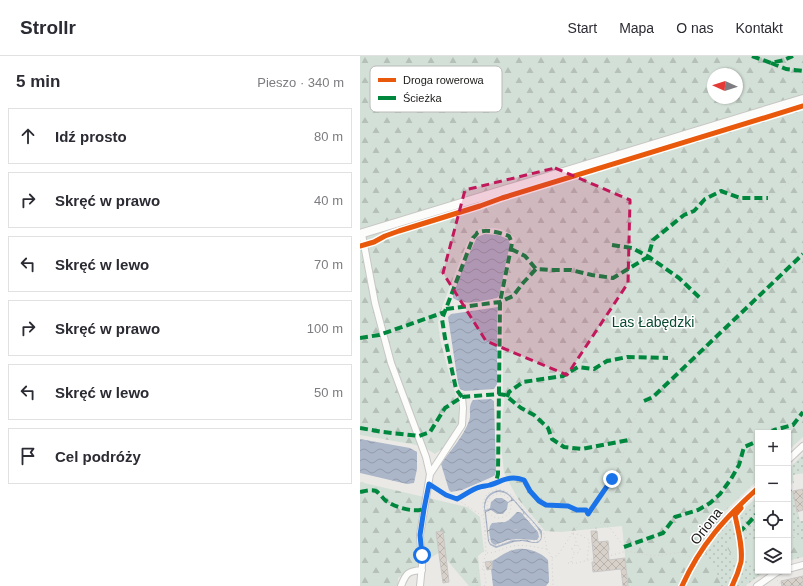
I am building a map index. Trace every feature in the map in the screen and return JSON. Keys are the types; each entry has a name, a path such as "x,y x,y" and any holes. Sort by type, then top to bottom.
{"main road":[{"path":"361,234 803,99"}],"street":[{"path":"361,234 375,303 391,363 426,458 430,474 420,535 422,570 420,586"},
{"path":"430,474 462,424 462,397"},
{"path":"791,457 803,446"},
{"name":"Oriona","path":"682,586 694,561 712,535 734,510 755,491"},
{"path":"791,568 803,565"},
{"path":"401,586 407,574 413,570 422,570"},
{"path":"757,586 774,574"}],"path":[{"path":"552,558 558,555 572,533 588,514 612,479 629,440 631,425 689,320 768,198 803,173"},
{"path":"457,499 477,488 503,479 516,477 524,480 530,491 539,501 546,505 568,506 577,510 586,510 595,520 610,528 627,551"},
{"path":"429,484 446,495 457,499 481,515 483,518"},
{"path":"525,512 524,514 539,531 540,538 534,541 513,540 495,546 490,542 486,531 483,518 483,500 488,494 495,490 503,490 510,493 525,512 543,530 547,549 552,558 553,586"},
{"path":"496,495 503,495 508,498 510,502 510,512 502,518 492,516 488,510 489,500 496,495"},
{"path":"791,538 801,522"},
{"path":"484,586 486,583 483,562 486,554 486,531"},
{"path":"572,533 576,539 576,546 579,547 580,551 578,553 574,553"},
{"path":"572,533 580,535 588,540 589,545 587,560"},
{"path":"486,554 495,553 507,547 520,545 547,549"},
{"path":"571,563 574,553 572,552 572,549 573,546 576,546"},
{"path":"568,563 577,563 627,551 654,556 681,552 690,558"},
{"path":"477,586 476,574 479,570 484,568"},
{"path":"775,579 780,583 780,586"}],"highlighted area":[{"path":"555,168 630,200 628,283 567,375 486,341 443,273 465,190"}],"green space":[{"name":"Las Łabędzki","path":"360,56 803,56 803,437 791,448 791,430 755,430 755,483 723,513 705,555 711,562 721,582 720,586 628,586 622,526 561,532 545,531 518,499 504,473 500,436 505,395 503,390 503,300 515,238 502,230 494,228 479,229 467,243 442,307 438,322 440,339 458,403 460,419 452,435 442,449 435,454 422,446 360,435"},
{"path":"803,455 803,473 793,475 794,483 791,484 791,466"},
{"path":"360,482 467,507 480,517 484,551 478,556 481,586 469,586 440,552 398,578 398,586 360,586"},
{"path":"791,491 793,491 800,521 803,521 803,557 791,560"},
{"path":"755,499 755,574 762,574 745,586 687,586 704,555 718,534 733,518"},
{"path":"736,537 738,538 740,556 739,562 731,557 731,554 726,546"},
{"path":"798,537 803,545 803,555 791,558 791,541 793,538"},
{"path":"755,539 755,565 748,566 743,541"}],"water":[{"path":"485,234 498,235 508,239 510,244 499,296 497,298 475,302 458,301 453,298 453,295 464,265 477,237"},
{"path":"498,307 497,384 494,389 465,391 460,389 448,317 451,314"},
{"path":"491,399 494,401 495,475 462,490 451,492 449,490 441,464 466,427 470,418 470,406 473,400"},
{"path":"360,439 410,448 417,452 417,469 414,483 407,484 360,473"},
{"path":"500,490 510,495 542,531 541,540 538,543 522,541 496,548 490,545 488,541 484,503 488,495","holes":["498,492 507,494 511,500 508,502 502,498 496,498 491,502 490,508 486,510 485,506 488,498 492,494","514,501 523,514 517,512 505,522 492,523 488,530 486,512 491,510 497,514 503,514 507,509 508,503","524,513 534,523 540,532 540,540 535,542 527,540 514,540 497,546 491,544 489,541 488,531 491,542 495,545 508,540 517,539 537,540 539,537 538,532 523,515"]},
{"path":"518,549 534,551 548,560 549,582 546,586 493,586 491,569 492,561 507,552"}],"building":[{"path":"803,489 803,510 797,512 793,491"},
{"path":"443,531 449,582 443,583 436,532"},
{"path":"591,531 597,531 598,542 608,541 609,560 625,558 628,586 623,586 621,569 593,572 592,562 594,562"},
{"path":"492,561 492,569 487,570 485,562"},
{"path":"803,576 803,586 782,586 781,581"}],"marked path":[{"path":"752,56 771,63 793,56"},
{"path":"771,63 786,69 803,71"},
{"path":"446,309 500,302 513,296 536,269 571,270 613,278 648,257 653,240 684,215 694,211 705,199 721,191 740,198 768,198"},
{"path":"462,397 456,389 442,319 473,238 480,232 493,232 509,236 512,243 500,302 498,474 496,482"},
{"path":"612,245 632,248 649,257 679,278 702,300"},
{"path":"511,249 525,256 536,269"},
{"path":"644,401 653,397 803,254"},
{"path":"360,338 379,335 445,312"},
{"path":"507,397 509,392 523,382 563,376 578,367 594,369 607,361 627,357 668,358"},
{"path":"360,428 419,436 430,432 445,408 462,397 499,394 505,395 521,408 534,415 548,428 552,439 564,447 582,449 629,440"},
{"path":"774,430 793,425 803,412"},
{"path":"624,547 663,533 675,517 698,510 710,503 720,494 731,479 739,465 744,447 755,442"},
{"path":"360,492 374,490 389,503 398,507 409,510 424,509"},
{"path":"739,533 755,516"}],"cycle path":[{"path":"360,246 374,242 399,231 502,198 803,106"},
{"path":"682,586 697,557 715,532 724,521 755,491"},
{"path":"732,586 741,562 741,544 735,515 741,508"}],"route":[{"path":"422,555 420,535 429,484 446,495 457,499 481,486 489,485 503,479 516,477 524,480 530,491 539,501 546,505 568,506 577,510 586,510 588,514 612,479"}]}
